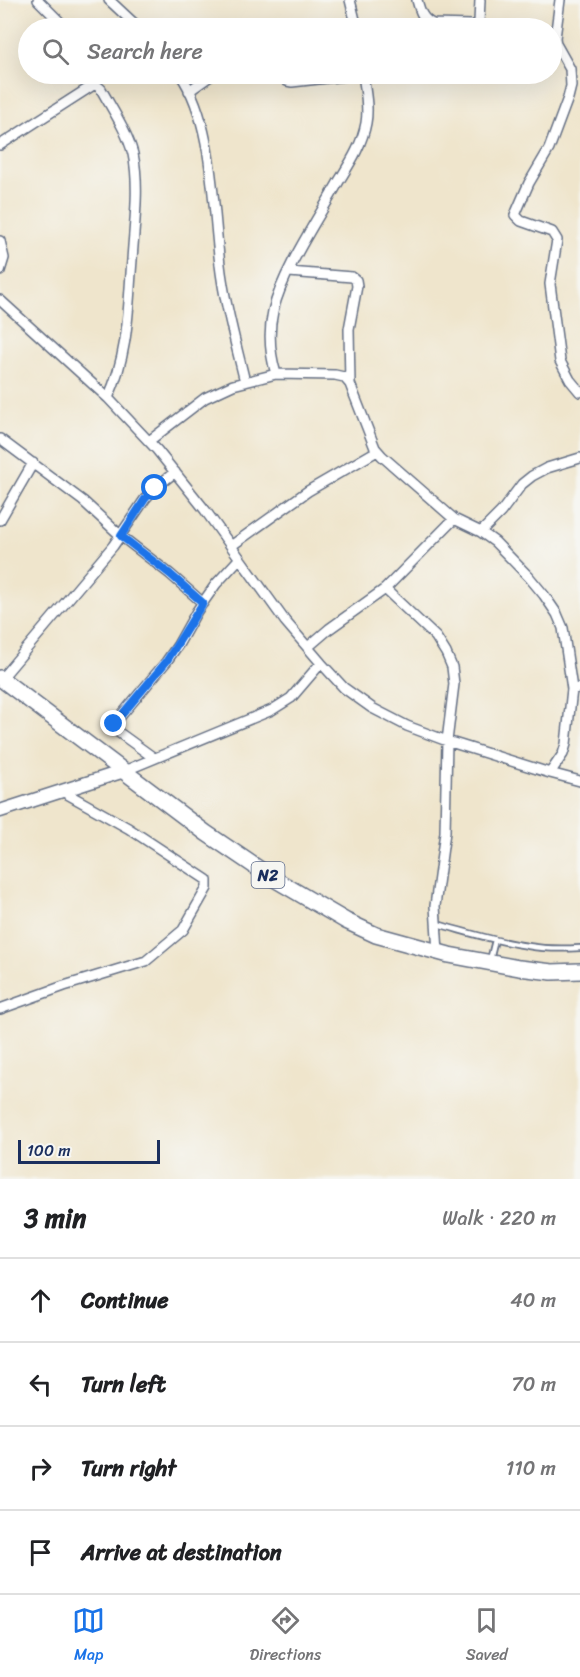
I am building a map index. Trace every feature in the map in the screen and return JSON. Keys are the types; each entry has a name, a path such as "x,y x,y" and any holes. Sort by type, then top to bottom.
{"highway":[{"name":"N2","path":"0,679 206,833 321,908 376,934 438,952 489,963 552,972 580,971"}],"street":[{"path":"38,0 56,18"},
{"path":"109,0 128,18"},
{"path":"350,0 354,18"},
{"path":"417,0 423,18"},
{"path":"479,18 480,0"},
{"path":"558,18 560,0"},
{"path":"562,55 570,69 568,98 549,149 529,183 515,215 521,221 552,232 556,236 550,284 560,361 570,380 580,392"},
{"path":"0,145 95,84 101,89 130,146 134,161 136,212 129,316 117,379 108,398"},
{"path":"185,84 198,114 205,140 222,279 245,382"},
{"path":"189,91 199,84"},
{"path":"276,374 270,337 274,310 294,260 358,149 367,118 364,84"},
{"path":"0,241 4,261 0,271"},
{"path":"289,272 356,280 357,286 349,329 350,384"},
{"path":"0,300 108,398 149,441 205,510 285,621 344,688 372,708 407,726 447,741 580,781"},
{"path":"149,441 212,394 245,382 276,374 341,376 347,380 377,451 389,464 454,519 481,532 495,542 529,577 557,614 576,688 563,754 550,773"},
{"path":"0,439 83,501 121,536 203,603"},
{"path":"231,546 308,491 377,451"},
{"path":"481,532 501,512 522,484 532,476 547,468 580,458"},
{"path":"0,520 33,463"},
{"path":"0,679 121,536 145,499 175,472"},
{"path":"308,647 385,589 454,519"},
{"path":"154,758 118,732 114,724 166,662 216,584 240,558"},
{"path":"385,589 436,637 452,667 454,692 447,741 445,832 435,906 438,952"},
{"path":"0,811 124,771 272,710 291,698 321,663"},
{"path":"0,1009 147,961 183,930 207,888 207,880 128,828 62,791"}],"lane":[{"path":"437,924 527,946 580,948"},
{"path":"489,963 495,940"}],"route":[{"path":"114,724 166,662 203,603 121,536 145,499 155,488"}]}
